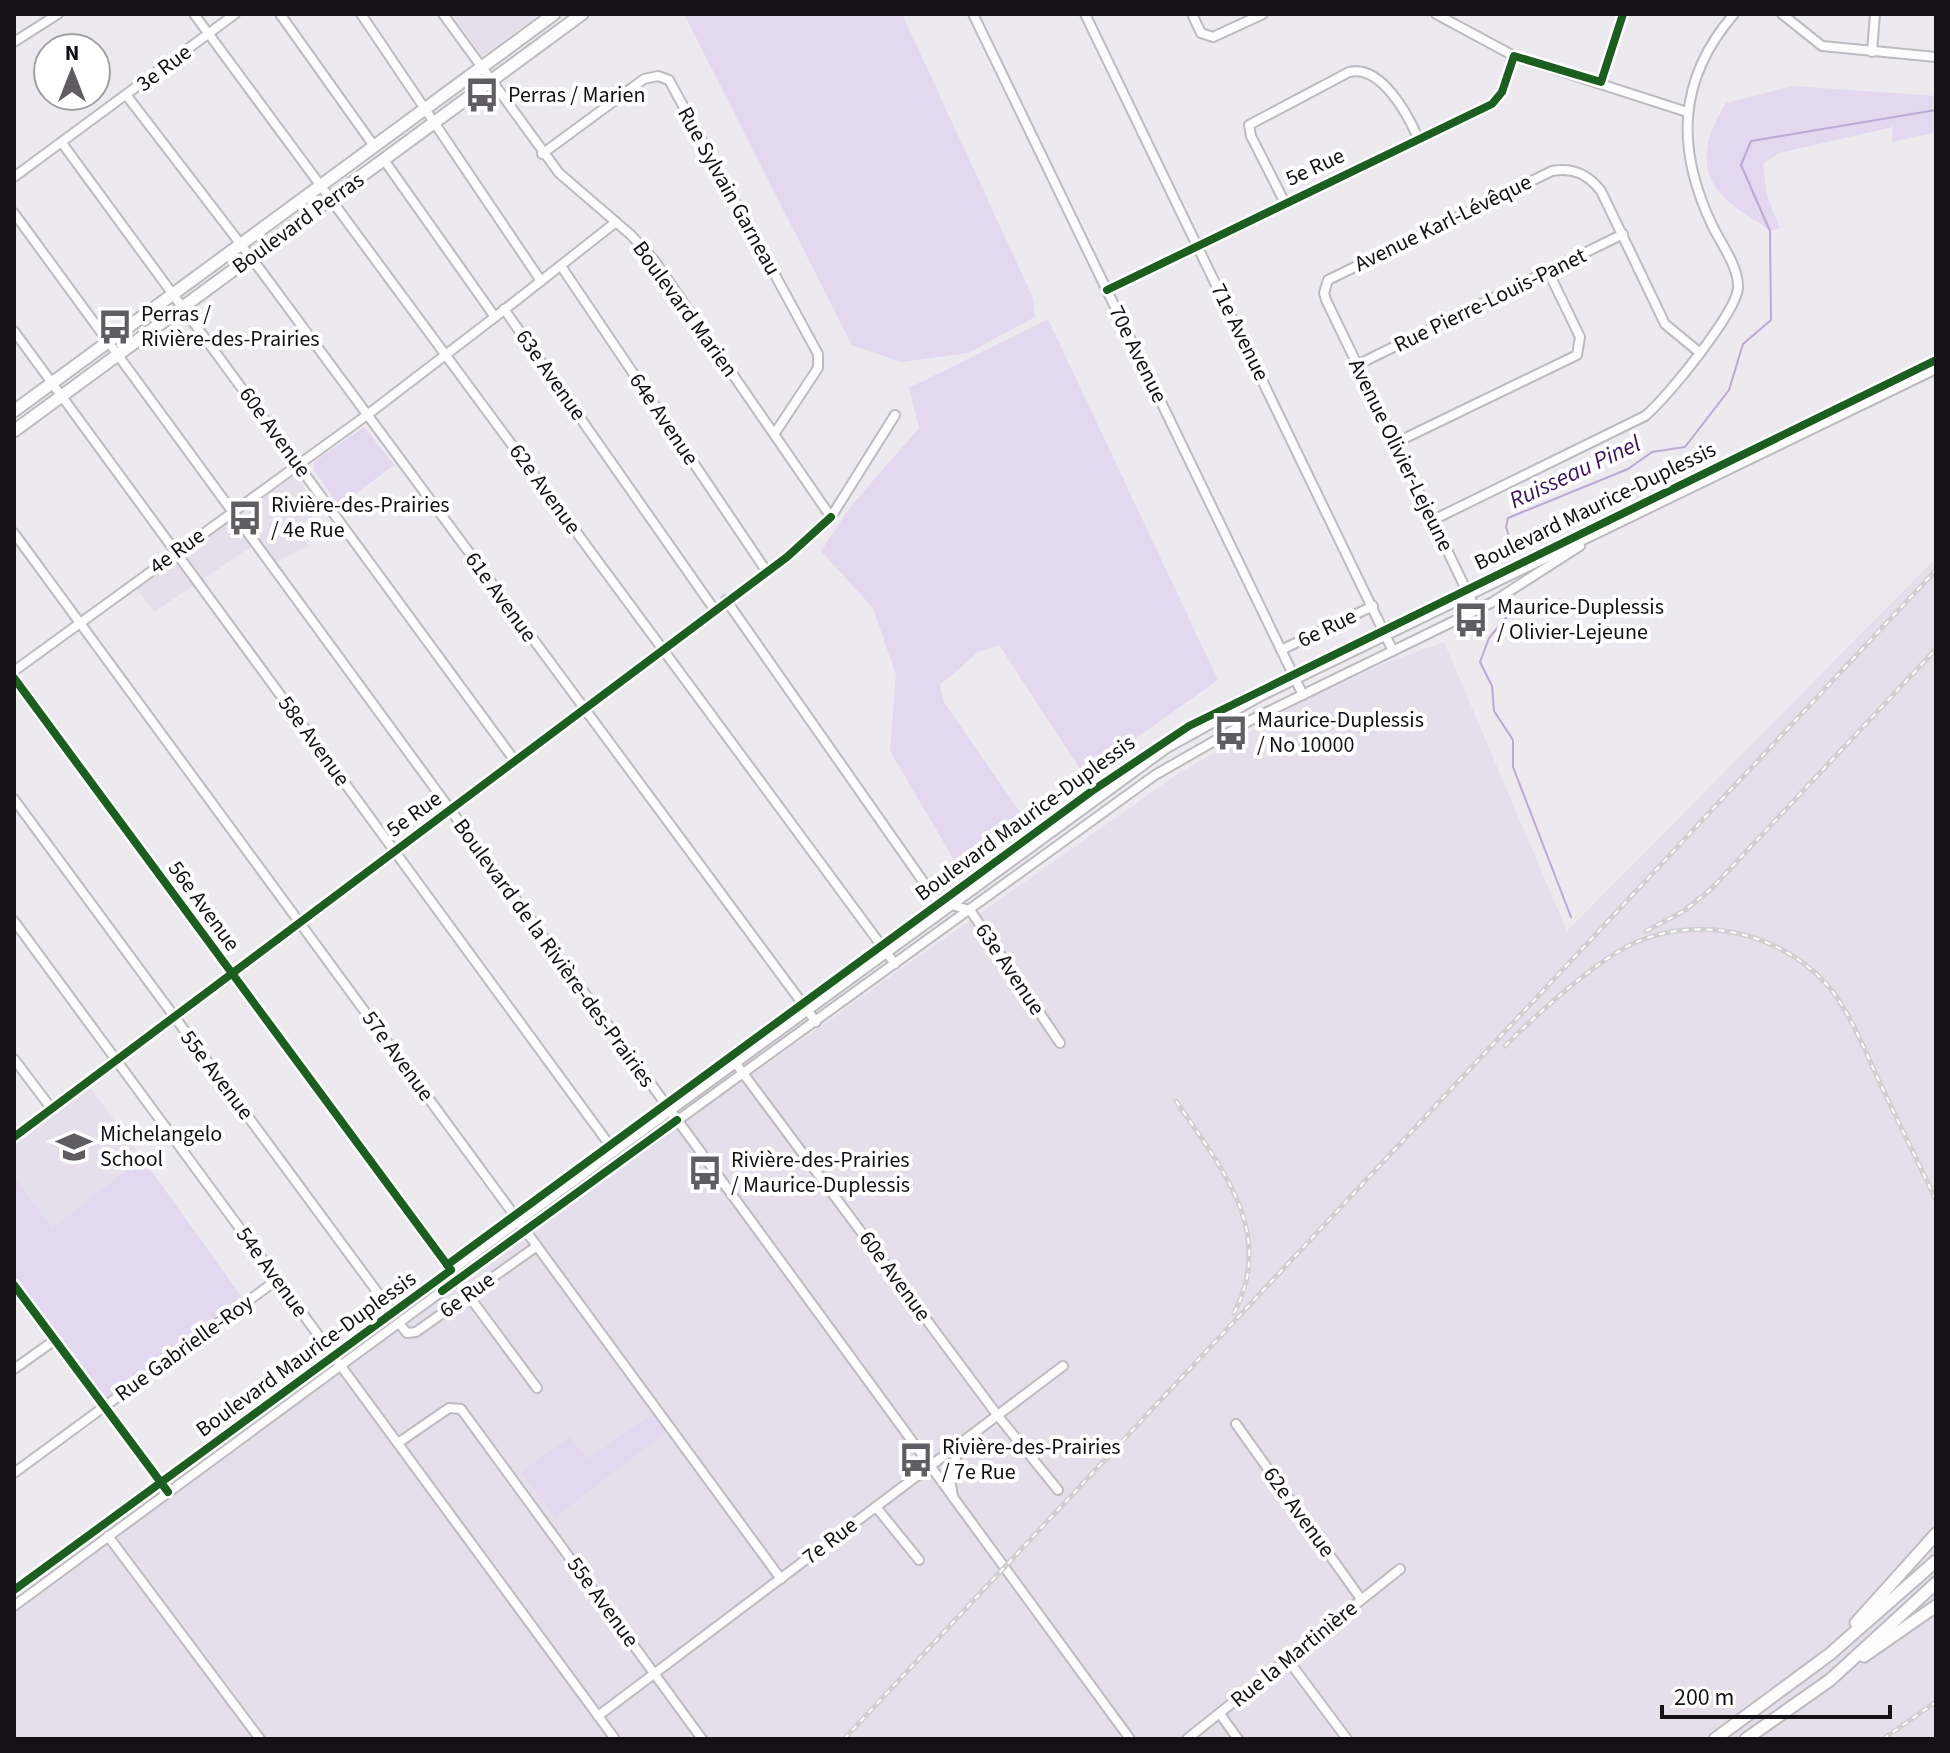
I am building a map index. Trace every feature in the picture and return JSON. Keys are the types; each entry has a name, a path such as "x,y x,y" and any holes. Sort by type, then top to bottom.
{"main road":[{"name":"Boulevard Perras","path":"14,411 554,14"},
{"name":"Boulevard Perras","path":"14,431 582,14"},
{"path":"1830,1654 1936,1534"},
{"path":"1715,1739 1830,1654 1936,1561"},
{"path":"1830,1680 1936,1583"},
{"path":"1746,1739 1936,1606"}],"street":[{"path":"14,42 58,14"},
{"name":"62e Avenue","path":"194,14 895,964"},
{"name":"3e Rue","path":"14,177 235,14"},
{"path":"280,14 374,146"},
{"path":"361,14 541,281"},
{"name":"Boulevard Marien","path":"443,14 542,154 571,186 616,222 654,260 831,517"},
{"name":"70e Avenue","path":"973,14 1303,695"},
{"name":"71e Avenue","path":"1085,14 1393,651"},
{"path":"1192,14 1201,33 1213,37 1263,14"},
{"path":"1436,14 1514,56 1687,112"},
{"path":"1601,82 1623,14"},
{"path":"1433,520 1645,416 1666,396 1732,307 1738,285 1696,189 1687,147 1687,112 1704,57 1734,14"},
{"path":"1782,14 1822,46 1936,57"},
{"path":"1872,52 1875,14"},
{"name":"5e Rue","path":"1107,290 1284,201 1496,101 1514,56"},
{"path":"1284,201 1251,136 1249,125 1256,118 1349,72 1365,73 1400,100 1418,138"},
{"name":"Rue Sylvain Garneau","path":"542,154 644,79 658,76 669,80 818,354 818,368 775,433"},
{"name":"61e Avenue","path":"127,96 251,257 816,1022"},
{"name":"60e Avenue","path":"62,143 515,761"},
{"name":"63e Avenue","path":"384,160 495,317 504,309 714,609"},
{"name":"Avenue Karl-Lévêque","path":"1326,300 1325,286 1334,276 1552,171 1579,172 1601,191 1623,234"},
{"name":"Boulevard de la Rivière-des-Prairies","path":"14,213 106,343 1130,1739"},
{"path":"504,309 616,222"},
{"path":"1623,234 1665,324 1699,352"},
{"name":"Rue Pierre-Louis-Panet","path":"1357,365 1623,234"},
{"name":"64e Avenue","path":"561,266 767,572"},
{"path":"1395,443 1577,355 1581,350 1580,337 1548,271"},
{"name":"Avenue Olivier-Lejeune","path":"1326,300 1476,610"},
{"name":"4e Rue","path":"14,671 367,415 495,317"},
{"name":"58e Avenue","path":"14,331 614,1151"},
{"name":"Boulevard Maurice-Duplessis","path":"14,1590 948,904 1167,748 1386,635 1936,369"},
{"name":"5e Rue","path":"14,1137 823,527 895,415"},
{"name":"Boulevard Maurice-Duplessis","path":"14,1606 677,1120 744,1075 1176,762 1476,610 1615,524"},
{"name":"57e Avenue","path":"14,533 781,1579"},
{"name":"63e Avenue","path":"726,600 934,897 970,910 1060,1043"},
{"name":"6e Rue","path":"1281,650 1373,606"},
{"name":"56e Avenue","path":"14,678 451,1270"},
{"path":"1167,748 1176,762"},
{"name":"55e Avenue","path":"14,799 392,1312"},
{"name":"54e Avenue","path":"14,921 615,1739"},
{"path":"14,1059 51,1108"},
{"name":"60e Avenue","path":"734,1061 998,1416 1058,1490"},
{"name":"6e Rue","path":"399,1323 405,1331 413,1333 537,1246"},
{"name":"Rue Gabrielle-Roy","path":"14,1473 278,1279"},
{"path":"457,1280 537,1388"},
{"path":"14,1285 168,1492"},
{"path":"14,1369 55,1340"},
{"name":"7e Rue","path":"598,1716 1063,1366"},
{"name":"55e Avenue","path":"398,1443 449,1408 461,1409 702,1739"},
{"name":"62e Avenue","path":"1236,1424 1361,1599"},
{"path":"953,1498 950,1478 961,1443"},
{"path":"876,1507 919,1560"},
{"path":"108,1536 260,1739"},
{"name":"Rue la Martinière","path":"1187,1739 1400,1569"},
{"path":"1288,1660 1347,1739"},
{"path":"1220,1714 1238,1739"}],"shaded area":[{"path":"452,14 540,14 482,56"},
{"path":"684,14 902,14 1033,298 1035,317 968,353 901,362 852,345"},
{"path":"1793,86 1936,96 1936,132 1892,142 1893,127 1779,153 1763,164 1767,196 1780,228 1770,231 1730,203 1715,187 1709,175 1707,150 1713,126 1726,103"},
{"path":"1048,319 1218,680 1084,775 999,645 978,652 940,685 944,702 1026,821 960,870 890,751 896,675 873,608 821,551 851,506 919,428 909,388"},
{"path":"364,427 394,465 339,506 314,470 314,462"},
{"path":"294,476 322,509 296,529 309,546 269,565 254,545 154,612 133,584"},
{"path":"1936,558 1936,1739 14,1739 14,1613 168,1492 703,1105 764,1066 1176,775 1297,704 1386,663 1444,642 1567,931"},
{"name":"Michelangelo School","path":"86,1082 142,1158 52,1228 14,1176 14,1137"},
{"path":"142,1158 246,1303 104,1406 14,1284 14,1176 52,1228"},
{"path":"652,1414 665,1433 555,1517 521,1472 570,1437 588,1459"}],"waterway":[{"name":"Ruisseau Pinel","path":"1515,555 1506,527 1508,518 1628,469 1652,452 1685,447 1729,390 1743,344 1771,320 1770,231 1741,165 1751,141 1936,110"},
{"name":"Ruisseau Pinel","path":"1521,600 1489,638 1480,662 1492,686 1494,711 1513,740 1513,767 1571,917"}],"railway":[{"path":"844,1739 1936,570"},
{"path":"1646,931 1684,911 1711,889 1936,649"},
{"path":"1505,1046 1587,973 1639,941 1665,933 1718,930 1770,944 1814,972 1840,1002 1936,1200"},
{"path":"1176,1101 1225,1175 1246,1227 1249,1255 1246,1283 1234,1313"},
{"path":"1883,1739 1936,1702"}],"cycle path":[{"path":"1107,290 1492,104 1502,92 1514,56 1601,82 1623,14"},
{"path":"447,1265 1092,791 1189,726 1936,360"},
{"path":"14,1137 787,557 831,517"},
{"path":"14,678 451,1270 14,1590"},
{"path":"442,1291 677,1120"},
{"path":"14,1285 168,1492"}],"place":[{"name":"Perras / Marien","path":"482,95"},
{"name":"Perras / Rivière-des-Prairies","path":"115,327"},
{"name":"Rivière-des-Prairies / 4e Rue","path":"245,518"},
{"name":"Maurice-Duplessis / Olivier-Lejeune","path":"1471,620"},
{"name":"Maurice-Duplessis / No 10000","path":"1231,733"},
{"name":"Michelangelo School","path":"74,1147"},
{"name":"Rivière-des-Prairies / Maurice-Duplessis","path":"705,1173"},
{"name":"Rivière-des-Prairies / 7e Rue","path":"916,1460"}]}
